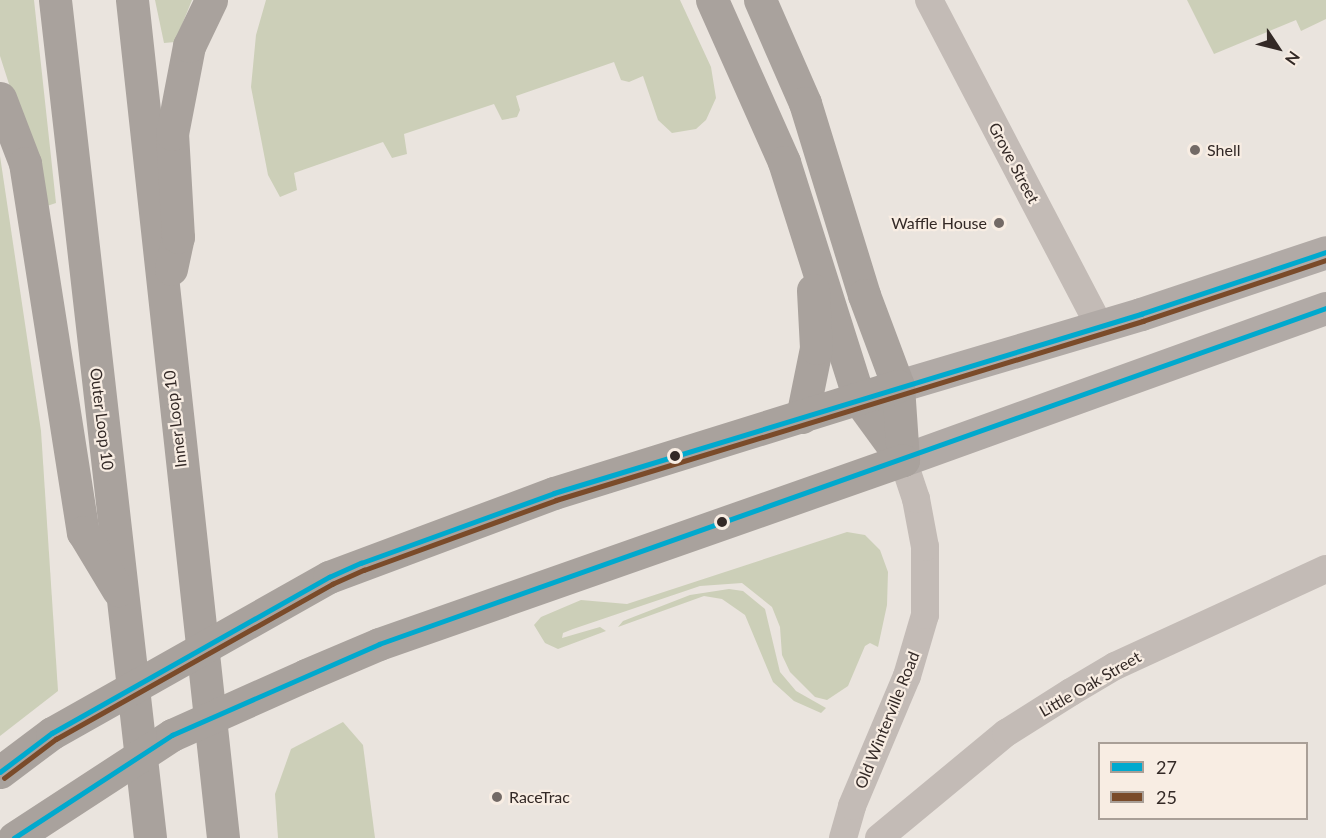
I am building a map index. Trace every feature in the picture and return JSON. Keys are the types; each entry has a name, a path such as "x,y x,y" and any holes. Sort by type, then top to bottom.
{"highway":[{"name":"Outer Loop 10","path":"55,0 150,838"},
{"name":"Inner Loop 10","path":"132,0 162,309 223,838"},
{"path":"162,309 178,237 172,134 189,46 211,0"},
{"path":"712,0 784,162 860,401 903,460"},
{"path":"760,0 805,103 864,295 898,387 903,460"},
{"path":"0,98 25,163 83,532 124,600"},
{"path":"802,417 816,348 813,258"},
{"path":"0,772 52,733 329,576 554,493 860,401 898,387"},
{"path":"14,838 172,735 306,675 379,644 903,460"}],"main road":[{"path":"898,387 1100,327 1326,252"},
{"path":"903,460 1326,308"}],"street":[{"name":"Grove Street","path":"929,0 1100,327"},
{"name":"Old Winterville Road","path":"843,838 852,806 908,676 925,615 925,547 916,499 903,460"},
{"name":"Little Oak Street","path":"879,838 1006,733 1088,682 1326,569"}],"green space":[{"path":"0,0 34,0 56,203 44,207 42,187 0,56"},
{"path":"155,0 192,0 175,42 164,43"},
{"path":"266,0 680,0 711,67 716,98 706,120 696,129 672,133 658,120 643,76 629,82 621,80 614,62 516,96 520,110 517,117 502,120 494,104 404,134 407,154 392,158 383,142 294,173 297,190 280,197 268,175 251,87 256,35"},
{"path":"1187,0 1326,0 1326,19 1301,31 1296,20 1214,54"},
{"path":"0,156 41,431 58,691 0,736"},
{"path":"847,532 865,535 880,550 888,572 887,605 878,647 870,643 865,646 848,686 827,700 815,697 790,672 782,655 780,627 772,607 742,583 700,586 573,629 563,633 562,638 600,627 606,631 558,649 545,643 534,625 541,617 581,600 627,604"},
{"path":"729,589 743,591 765,609 780,672 796,691 826,708 821,713 794,701 773,682 745,615 722,599 704,596 618,627 623,621 690,595"},
{"path":"343,722 363,745 375,838 278,838 275,794 291,749"}],"transit line":[{"name":"27","path":"0,772 52,733 329,577 361,563 554,493 1141,314 1326,252"},
{"name":"25","path":"4,778 56,739 332,584 364,570 556,500 1143,321 1326,260"},
{"name":"27","path":"14,838 172,735 379,644 1326,308"}],"place":[{"name":"Shell","path":"1195,150"},
{"name":"Waffle House","path":"999,223"},
{"name":"RaceTrac","path":"497,797"}]}
